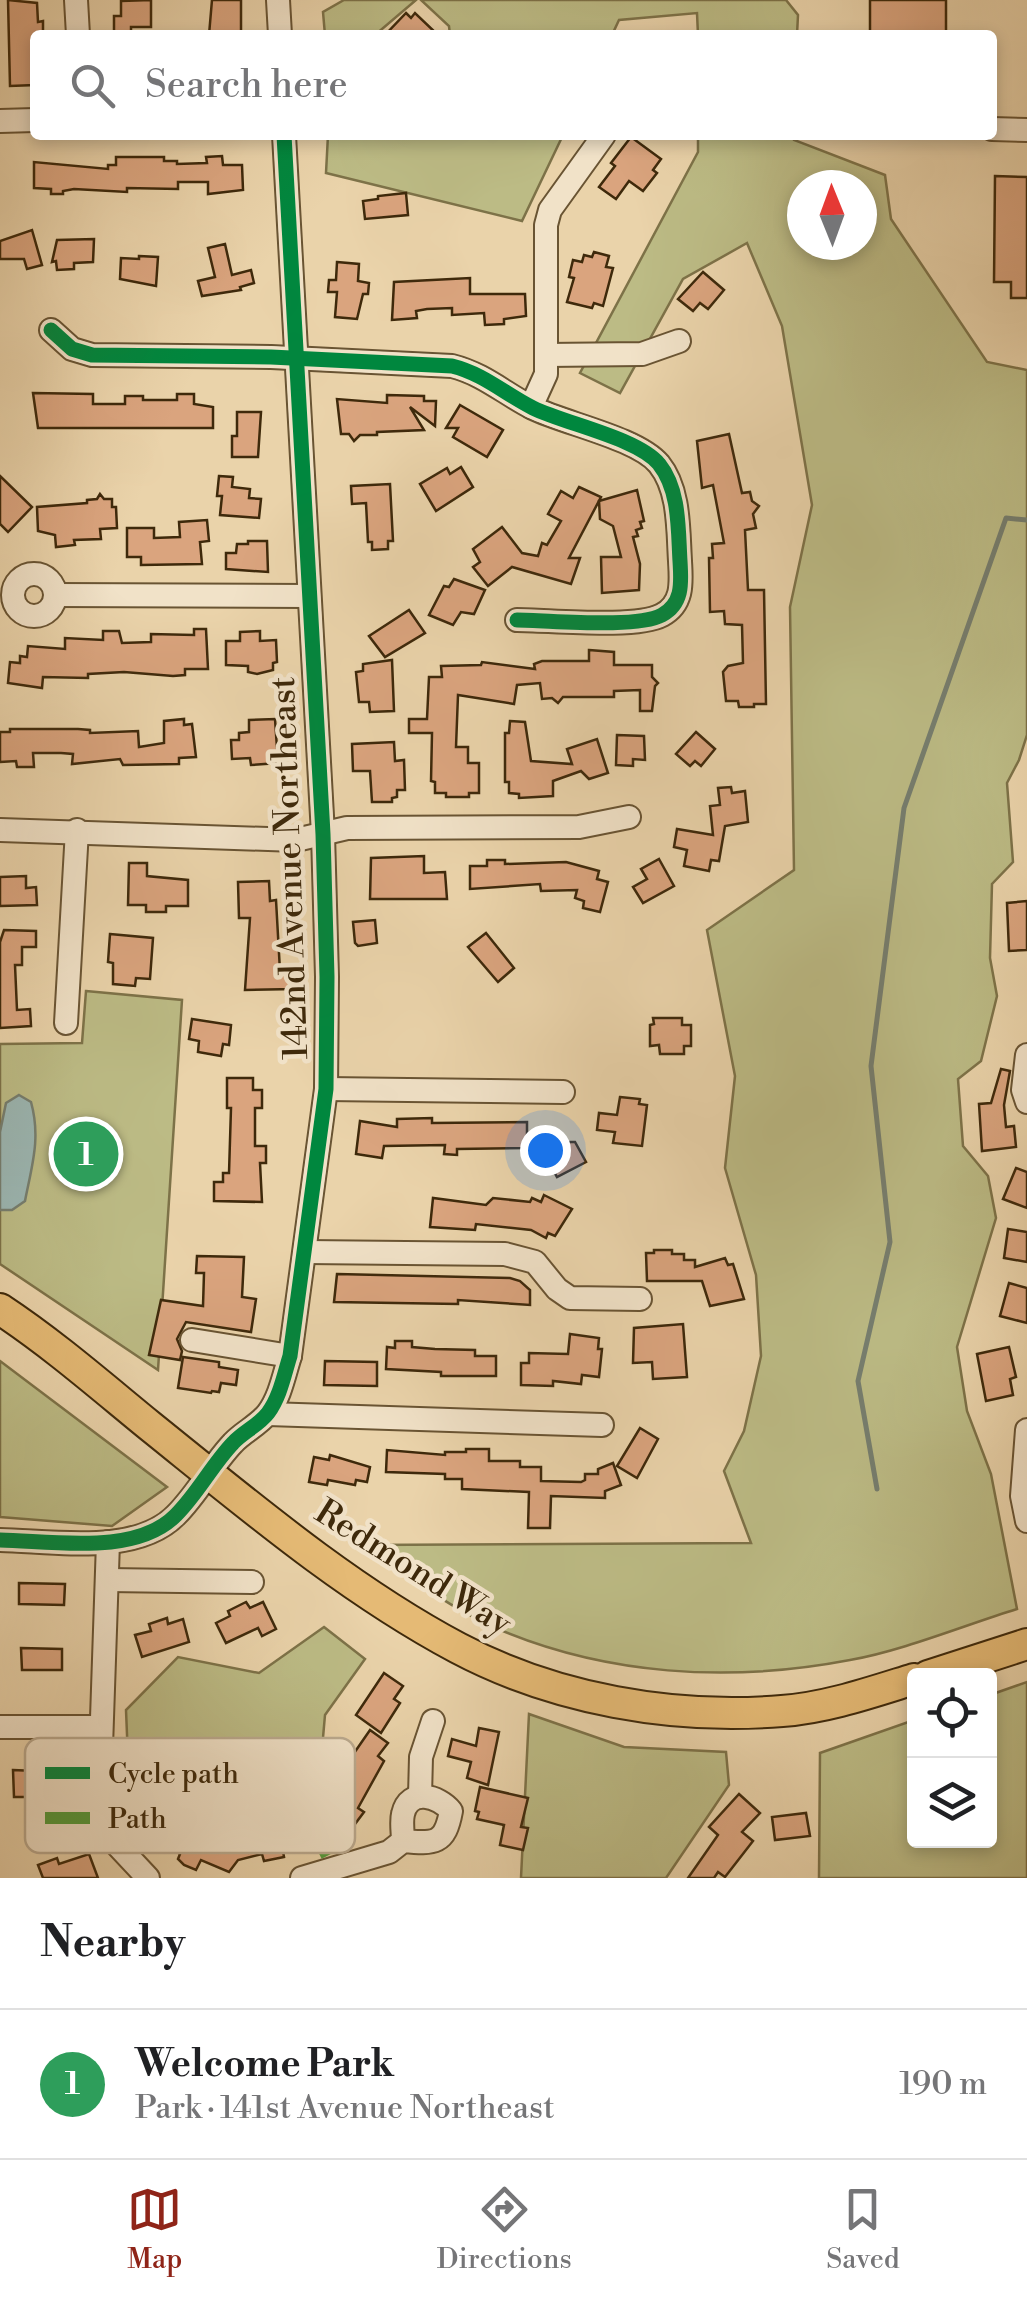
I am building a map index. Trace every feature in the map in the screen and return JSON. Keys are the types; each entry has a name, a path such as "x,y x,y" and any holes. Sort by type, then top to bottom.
{"main road":[{"name":"Redmond Way","path":"0,1309 281,1530 376,1597 456,1647 494,1665 596,1698 648,1708 716,1714 785,1711 907,1682"},
{"path":"953,1668 1027,1644"}],"street":[{"path":"76,0 78,30"},
{"path":"278,0 280,30"},
{"path":"0,121 30,120"},
{"path":"997,129 1027,130"},
{"name":"142nd Avenue Northeast","path":"108,1542 141,1538 174,1518 233,1443 268,1414 290,1356 306,1252 326,1090 328,977 284,140"},
{"path":"531,407 543,386 546,355 546,225 550,210 600,140"},
{"path":"51,330 72,349 92,355 271,356 452,366 474,372 531,407 621,441 659,464 677,510 681,588 676,602 664,614 642,621 517,620"},
{"path":"546,355 642,354 679,341"},
{"path":"8,574 40,574 51,582 55,596 50,609 30,616 13,602 8,574"},
{"path":"55,596 308,596"},
{"path":"0,830 296,840 347,828 579,827 629,818"},
{"path":"66,1023 76,830"},
{"path":"1027,1055 1023,1090 1027,1102"},
{"path":"326,1090 563,1092"},
{"path":"306,1252 506,1254 534,1262 570,1298 640,1299"},
{"path":"192,1340 290,1356"},
{"path":"268,1414 602,1424"},
{"path":"1027,1430 1022,1496 1027,1521"},
{"path":"0,1540 108,1542 101,1738"},
{"path":"108,1580 252,1582"},
{"path":"420,1796 421,1757 433,1721"},
{"path":"0,1727 101,1727"},
{"path":"302,1878 389,1852 403,1841 427,1843 441,1838 452,1811 444,1802 420,1796 402,1812 403,1841"},
{"path":"123,1853 148,1878"}],"shaded area":[{"path":"344,0 416,0 381,30 325,30 323,12"},
{"path":"421,0 786,0 798,15 797,30 698,30 697,13 619,20 614,30 449,30"},
{"path":"328,140 561,140 522,221 326,173"},
{"path":"698,140 794,140 872,170 787,170 787,260 877,260 877,172 885,175 891,219 987,362 1027,370 1027,735 1007,783 1013,862 992,884 990,958 997,996 981,1061 958,1079 963,1146 988,1176 996,1218 957,1347 967,1411 991,1474 1017,1609 870,1656 805,1667 713,1673 623,1665 578,1656 491,1626 362,1545 751,1543 724,1471 744,1431 761,1356 756,1275 725,1168 735,1076 707,930 794,870 790,607 812,505 782,326 747,243 683,279 620,393 580,373 698,152"},
{"path":"86,991 182,1000 158,1370 0,1264 0,1044 82,1043"},
{"path":"0,1361 167,1487 112,1526 0,1517"},
{"path":"324,1627 365,1659 325,1715 323,1738 127,1738 126,1710 178,1657 259,1673"},
{"path":"1027,1682 1027,1878 819,1878 820,1753 907,1722 907,1848 997,1848 997,1693"},
{"path":"529,1714 624,1747 726,1752 729,1785 666,1878 521,1878"}],"water":[{"path":"19,1095 31,1102 34,1115 33,1163 25,1201 12,1210 0,1210 0,1132 6,1103"}],"building":[{"path":"8,0 37,3 38,22 43,21 43,30 30,30 30,85 10,86"},
{"path":"151,0 151,27 114,30 114,16 121,16 121,1"},
{"path":"212,0 241,0 241,30 209,30"},
{"path":"870,0 946,0 946,30 870,30"},
{"path":"406,13 411,18 415,13 433,30 390,30"},
{"path":"629,140 635,140 661,159 653,170 657,173 643,191 629,181 616,199 599,187 615,166 611,163"},
{"path":"222,156 223,165 242,165 243,190 208,194 208,182 178,182 178,189 127,188 127,192 74,189 51,194 51,189 34,188 34,162 108,169 108,165 116,165 116,157 164,157 164,161 177,164 207,163 206,157"},
{"path":"995,176 1027,177 1027,298 1011,298 1011,282 994,282"},
{"path":"406,193 408,215 365,219 363,201"},
{"path":"32,230 42,265 27,269 24,259 0,259 0,241"},
{"path":"94,239 93,262 74,263 74,269 57,270 56,261 52,262 57,240"},
{"path":"225,244 232,275 251,270 254,283 240,287 241,290 202,296 198,281 215,277 208,248"},
{"path":"594,252 609,256 606,267 613,268 603,306 594,303 592,308 567,302 574,278 569,277 573,260 582,262 584,255 592,257"},
{"path":"158,257 156,286 120,279 121,258"},
{"path":"337,262 359,264 358,281 369,283 357,319 335,317 337,292 328,292 329,280 336,280"},
{"path":"703,272 724,290 708,309 700,303 693,311 678,299"},
{"path":"470,278 470,294 525,294 526,316 504,319 504,324 485,325 484,313 452,315 452,308 416,311 417,318 392,320 394,282"},
{"path":"33,393 93,394 93,404 125,404 125,396 177,400 177,394 194,394 194,404 213,407 213,428 38,428"},
{"path":"387,395 424,396 424,401 436,401 435,426 410,407 424,430 377,432 360,435 354,441 349,434 341,434 337,399 387,403"},
{"path":"460,405 503,430 487,457 453,437 458,428 446,428"},
{"path":"237,412 261,412 258,457 232,457"},
{"path":"729,434 742,493 750,492 752,501 759,506 753,514 756,528 745,530 748,590 764,590 766,704 754,707 739,707 738,701 726,701 723,672 728,666 743,663 742,625 725,624 724,611 710,612 709,558 713,558 712,544 724,543 713,485 702,488 697,441"},
{"path":"461,467 473,487 436,511 420,484 447,468 450,474"},
{"path":"0,476 32,507 8,532 0,524"},
{"path":"219,476 233,477 232,487 250,489 249,498 261,499 259,518 220,515"},
{"path":"390,484 393,541 388,541 388,549 372,550 366,503 352,504 351,486"},
{"path":"579,487 601,497 569,558 580,558 571,584 512,567 488,586 473,567 480,562 473,549 502,527 522,553 538,556 542,543 547,545 561,521 548,514 561,491 573,498"},
{"path":"637,490 644,521 640,522 642,528 636,530 638,536 633,537 640,564 639,590 602,593 601,557 621,557 613,526 600,519 599,501"},
{"path":"100,494 104,499 112,499 112,507 116,507 117,528 100,529 101,539 74,540 75,545 56,547 55,535 38,531 37,507 87,503"},
{"path":"207,520 209,541 200,542 202,564 141,565 141,557 127,557 127,528 154,528 154,538 180,537 179,522"},
{"path":"267,541 268,572 226,569 226,553 236,553 237,544"},
{"path":"454,579 485,590 474,614 461,612 453,625 429,615 444,586 449,587"},
{"path":"409,610 425,633 385,657 369,636"},
{"path":"194,629 206,629 208,669 185,669 185,675 173,676 124,672 88,674 88,678 43,677 42,688 8,683 10,662 20,663 20,656 27,657 28,646 65,649 65,638 103,640 103,631 119,631 122,643 151,642 151,634 194,635"},
{"path":"260,631 260,641 276,640 277,662 273,663 273,670 257,674 248,672 248,666 226,665 226,641 240,641 240,632"},
{"path":"589,650 614,652 614,665 652,665 652,677 658,683 652,711 640,711 640,690 614,691 614,697 563,697 558,703 552,698 542,699 540,683 517,685 514,704 458,695 456,747 468,747 468,763 479,763 479,793 446,797 446,793 435,793 435,782 431,781 432,733 409,733 409,719 427,719 429,677 442,677 441,666 482,662 535,669 534,664 542,661 589,661"},
{"path":"392,660 394,711 370,712 369,702 359,702 356,672 363,671 363,664"},
{"path":"184,719 184,725 192,724 196,757 179,758 179,764 123,765 120,759 72,764 73,754 61,753 33,753 34,767 17,767 16,761 0,762 0,732 10,729 138,731 139,747 164,743 164,721"},
{"path":"275,719 278,763 251,765 250,758 232,759 231,740 239,740 239,733 249,732 249,720"},
{"path":"510,721 525,722 531,761 572,764 567,749 597,739 608,773 589,779 581,771 553,781 553,796 519,798 519,794 509,793 509,782 505,782 505,733 509,733"},
{"path":"696,732 715,749 701,766 695,761 690,766 676,754"},
{"path":"617,735 644,736 645,760 633,759 633,766 616,765"},
{"path":"394,742 395,761 404,760 405,790 397,790 392,802 372,802 370,771 353,771 352,744"},
{"path":"731,787 732,793 745,791 748,822 725,826 719,861 711,860 709,871 684,866 687,850 674,847 677,829 713,835 710,806 720,805 718,788"},
{"path":"424,856 424,873 445,872 447,899 370,899 371,858"},
{"path":"659,859 674,886 643,903 633,887 647,879 641,869"},
{"path":"487,860 505,860 505,864 566,862 599,871 597,879 608,882 600,912 583,908 584,901 575,898 577,890 541,891 540,884 470,889 470,866 487,866"},
{"path":"129,863 147,863 147,876 188,880 188,906 166,906 166,912 146,912 146,905 128,905"},
{"path":"26,876 26,888 36,887 37,905 0,906 0,877"},
{"path":"269,881 270,901 276,900 280,971 294,971 294,989 245,990 250,918 239,918 238,882"},
{"path":"1027,901 1027,950 1009,951 1007,903"},
{"path":"375,920 377,943 358,946 353,922"},
{"path":"4,930 36,931 36,947 22,947 22,965 15,965 17,1010 30,1009 31,1026 0,1028 0,942"},
{"path":"486,933 514,968 498,982 468,947"},
{"path":"110,934 153,938 150,979 136,978 135,986 113,984 113,963 108,962"},
{"path":"653,1018 682,1018 682,1025 691,1025 691,1046 684,1046 684,1054 660,1054 659,1045 650,1046"},
{"path":"192,1019 231,1025 229,1045 223,1044 221,1056 198,1052 199,1041 189,1039"},
{"path":"1001,1069 1010,1071 1004,1105 1006,1127 1014,1126 1016,1147 982,1151 979,1104 991,1103"},
{"path":"227,1078 253,1078 253,1090 262,1090 262,1108 255,1108 255,1146 266,1146 266,1163 260,1163 262,1202 214,1201 214,1182 223,1182 223,1173 229,1173 231,1108 227,1108"},
{"path":"620,1097 640,1099 639,1104 647,1105 642,1146 613,1143 615,1132 597,1130 599,1113 617,1115"},
{"path":"432,1118 432,1123 527,1122 527,1148 457,1149 457,1155 444,1154 445,1145 384,1146 382,1158 356,1154 360,1121 397,1127 397,1119"},
{"path":"575,1142 586,1162 557,1177 545,1155"},
{"path":"1016,1168 1027,1172 1027,1208 1003,1199"},
{"path":"544,1195 572,1209 555,1236 548,1233 546,1238 531,1230 476,1224 475,1230 430,1227 433,1198 486,1205 493,1198 530,1202 532,1198 541,1202"},
{"path":"1008,1229 1027,1232 1027,1262 1004,1258"},
{"path":"654,1250 684,1254 684,1260 695,1260 695,1267 725,1258 728,1265 733,1264 744,1299 710,1306 702,1281 647,1281 646,1253"},
{"path":"197,1256 244,1257 242,1297 256,1299 251,1332 186,1322 177,1339 182,1351 180,1360 149,1355 161,1300 203,1306 204,1273 196,1273"},
{"path":"337,1274 510,1278 530,1290 530,1305 458,1300 458,1304 334,1302"},
{"path":"1009,1283 1027,1288 1027,1323 1000,1316"},
{"path":"683,1324 687,1377 653,1379 652,1362 633,1363 634,1328"},
{"path":"570,1334 599,1338 599,1377 582,1375 581,1384 553,1381 553,1386 521,1385 521,1363 529,1363 529,1353 568,1354"},
{"path":"395,1341 412,1341 412,1347 475,1350 475,1356 496,1356 496,1376 441,1376 441,1372 386,1369 387,1347 395,1348"},
{"path":"1009,1347 1016,1377 1010,1379 1013,1395 986,1401 977,1354"},
{"path":"183,1357 219,1362 219,1367 238,1370 236,1385 221,1383 219,1392 211,1393 178,1388"},
{"path":"325,1361 377,1362 377,1386 324,1385"},
{"path":"640,1428 658,1439 637,1478 617,1466"},
{"path":"466,1449 489,1449 489,1461 520,1461 520,1467 541,1467 541,1481 581,1482 585,1474 598,1474 598,1469 613,1463 621,1485 605,1491 605,1498 551,1496 550,1528 528,1528 529,1492 462,1489 462,1479 445,1479 445,1474 386,1472 387,1450 445,1455"},
{"path":"330,1455 370,1467 367,1482 309,1482 314,1457 329,1460"},
{"path":"19,1583 65,1584 64,1605 19,1604"},
{"path":"246,1602 250,1608 263,1602 276,1629 262,1636 258,1628 226,1643 216,1623"},
{"path":"167,1618 168,1624 183,1619 189,1642 142,1657 135,1635 151,1631 149,1624"},
{"path":"21,1648 62,1649 62,1670 22,1670"},
{"path":"384,1673 403,1686 394,1699 400,1703 381,1733 356,1715"},
{"path":"479,1728 499,1732 488,1785 467,1778 471,1762 448,1756 452,1739 476,1746"},
{"path":"370,1730 388,1743 378,1756 384,1761 358,1808 364,1812 355,1824 355,1752"},
{"path":"13,1770 25,1771 25,1797 14,1797"},
{"path":"480,1787 528,1798 521,1827 528,1828 523,1850 500,1845 504,1825 477,1819"},
{"path":"739,1794 760,1813 742,1832 753,1841 725,1877 718,1872 714,1878 688,1878 718,1835 709,1827"},
{"path":"806,1813 810,1836 775,1840 772,1817"},
{"path":"283,1853 284,1857 264,1861 262,1854 238,1860 229,1872 201,1860 196,1870 178,1859 180,1854"},
{"path":"89,1854 98,1878 43,1878 38,1865 57,1858 59,1864"}],"waterway":[{"path":"877,1489 858,1381 890,1242 871,1066 904,808 1006,518 1027,520"}],"cycle path":[{"path":"0,1540 93,1543 117,1541 159,1528 184,1506 233,1443 268,1413 279,1393 290,1356 326,1089 327,977 323,834 284,140"},
{"path":"51,330 72,349 92,355 271,357 452,366 484,379 533,408 618,439 649,455 666,474 677,511 681,584 674,604 662,615 633,622 517,620"}],"place":[{"name":"Welcome Park","path":"86,1154"}]}
